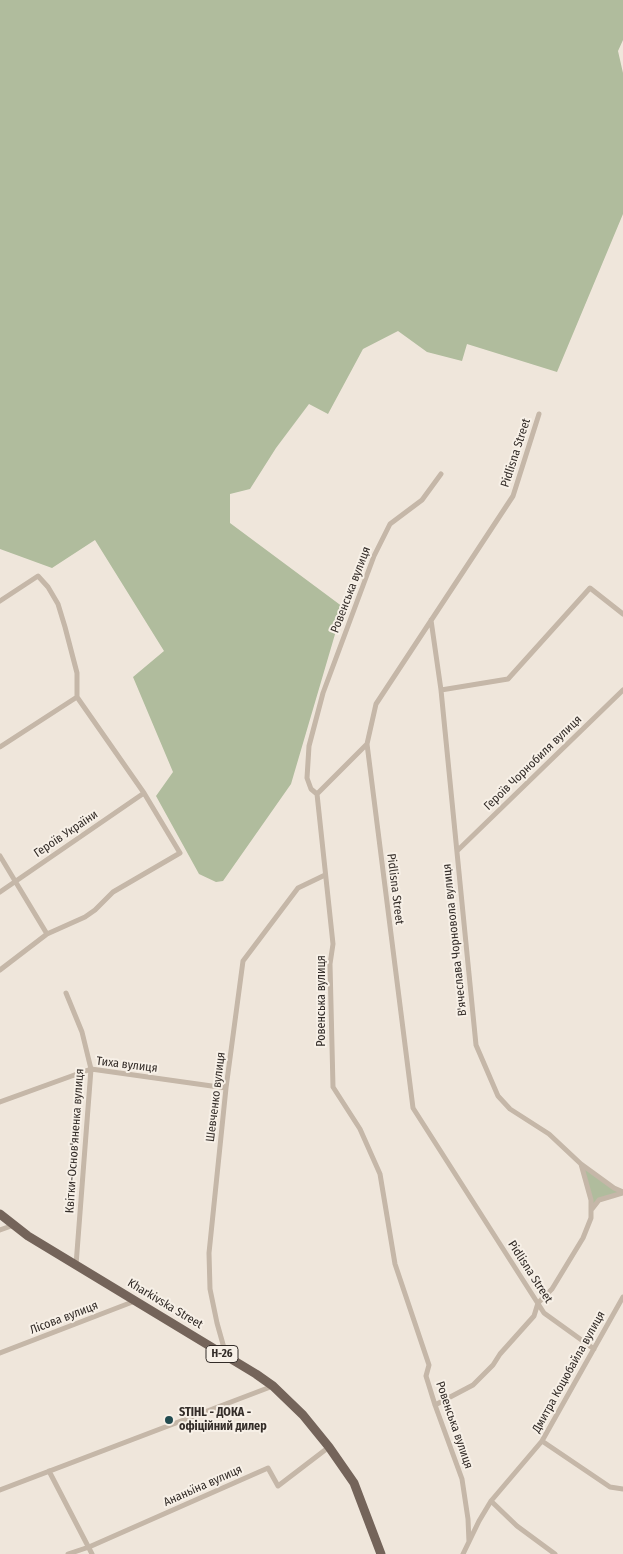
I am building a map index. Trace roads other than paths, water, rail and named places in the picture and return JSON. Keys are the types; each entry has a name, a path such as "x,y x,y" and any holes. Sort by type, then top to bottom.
{"main road":[{"name":"Kharkivska Street","path":"0,1214 28,1236 273,1386 302,1415 329,1447 354,1483 381,1554"}],"street":[{"name":"Pidlisna Street","path":"539,414 513,496 376,704 367,744 413,1108 544,1313 594,1349"},
{"name":"Ровенська вулиця","path":"441,474 422,500 390,524 374,556 323,693 309,746 307,778 316,794 333,944 330,964 333,1087 360,1129 380,1174 394,1264 429,1365 426,1376 435,1405 462,1479 468,1519 469,1542"},
{"path":"0,601 38,576 48,587 58,604 77,672 77,697 144,793 180,854 113,892 85,917 47,934 0,970"},
{"path":"441,690 508,679 590,588 623,614"},
{"name":"В'ячеслава Чорновола вулиця","path":"431,620 441,690 476,1045 498,1096 510,1108 550,1134 581,1164 614,1188 623,1192"},
{"name":"Героїв Чорнобиля вулиця","path":"457,851 623,690"},
{"path":"0,748 77,697"},
{"path":"316,794 367,744"},
{"name":"Героїв України","path":"0,892 144,793"},
{"path":"0,856 47,934"},
{"name":"Шевченко вулиця","path":"226,1356 210,1289 209,1253 226,1088 244,961 298,888 325,875"},
{"name":"Квітки-Основ'яненка вулиця","path":"66,993 82,1032 92,1069 76,1266"},
{"name":"Тиха вулиця","path":"0,1102 92,1069 226,1088"},
{"path":"435,1405 473,1385 494,1366 500,1354 534,1316 538,1303 552,1289 583,1238 591,1218 591,1200 581,1164"},
{"path":"591,1209 599,1200 623,1192"},
{"path":"0,1230 14,1226"},
{"name":"Дмитра Коцюбайла вулиця","path":"462,1554 491,1501 542,1442 623,1297"},
{"name":"Лісова вулиця","path":"0,1354 136,1301"},
{"path":"0,1490 273,1386"},
{"path":"542,1442 610,1487 623,1489"},
{"name":"Ананьїна вулиця","path":"68,1554 89,1547 268,1468 278,1486 329,1447"},
{"path":"49,1470 92,1554"},
{"path":"491,1501 517,1526 555,1554"}],"place":[{"name":"STIHL - ДОКА - офіційний дилер","path":"169,1420"}]}
